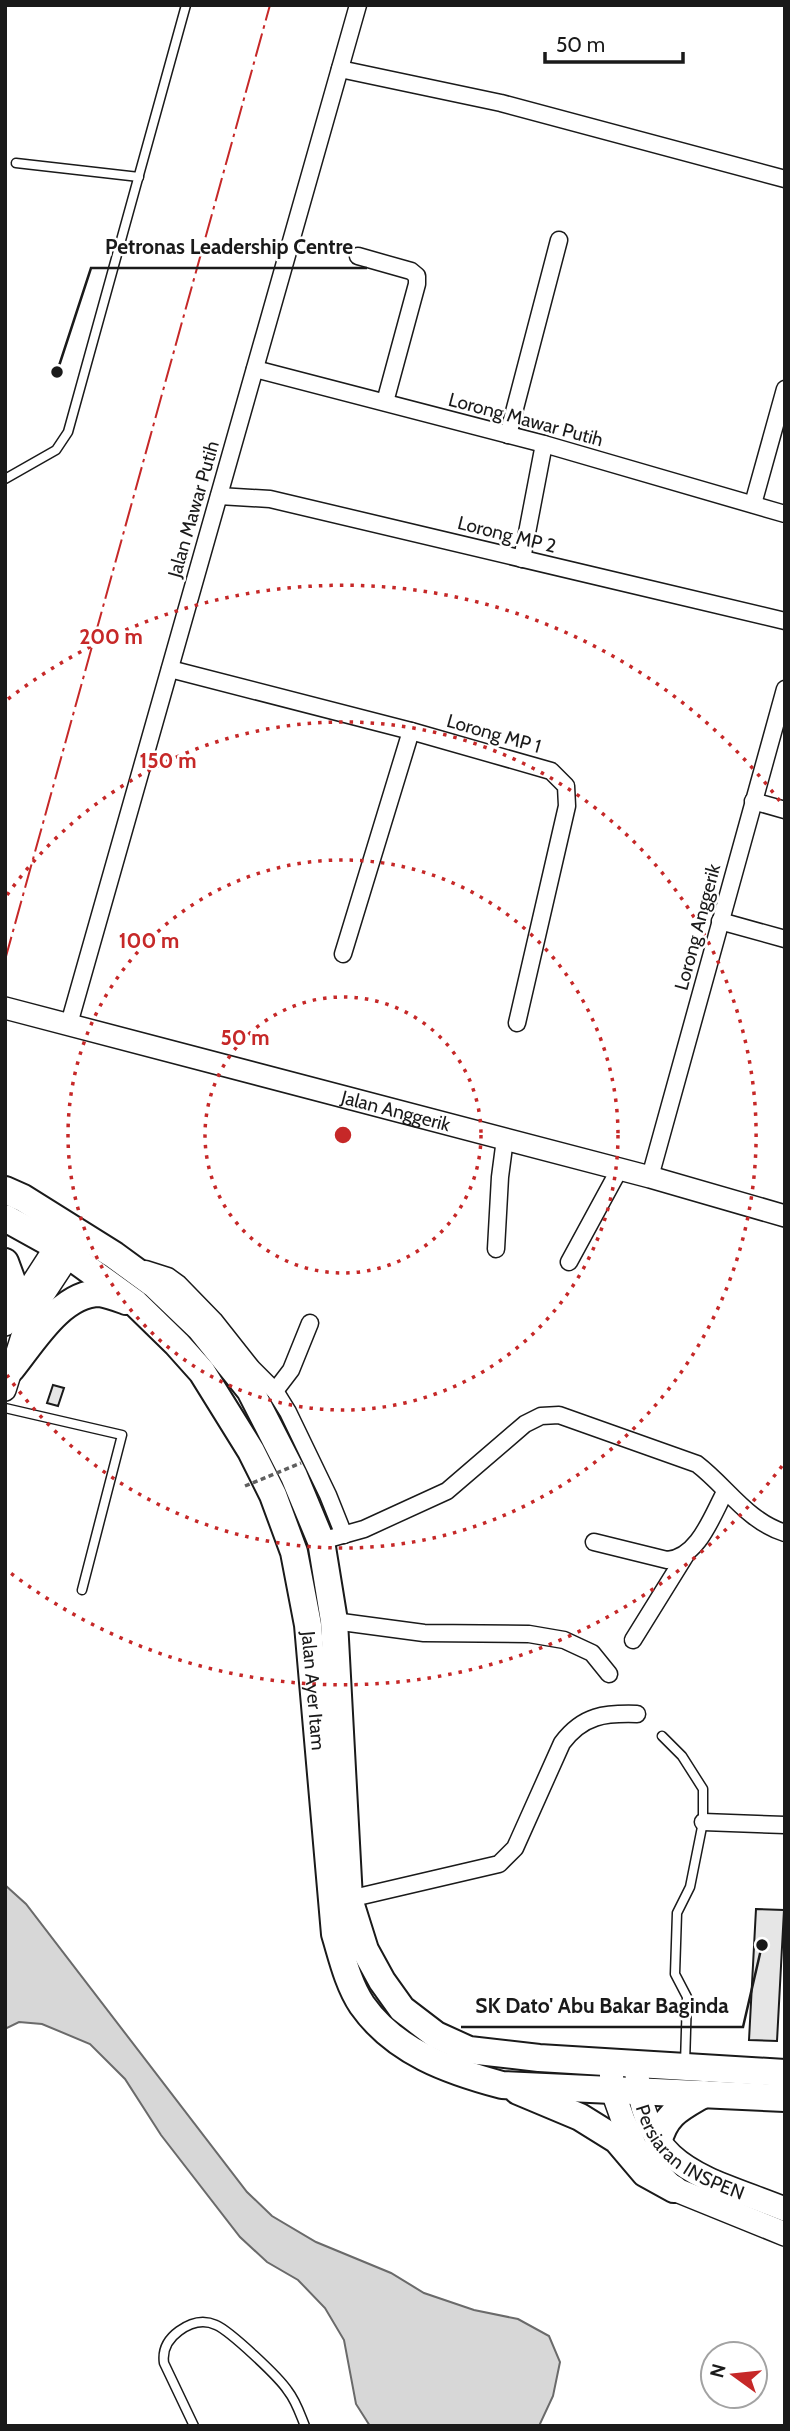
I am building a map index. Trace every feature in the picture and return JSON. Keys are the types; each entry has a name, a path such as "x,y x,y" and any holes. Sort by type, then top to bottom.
{"main road":[{"name":"Jalan Ayer Itam","path":"5,1190 23,1198 67,1244 135,1303 202,1372 251,1451 274,1495 294,1552 308,1625 335,1934 347,1974 361,2003 379,2026 421,2057 457,2073 502,2085 704,2094"},
{"name":"Jalan Ayer Itam","path":"5,1218 67,1244 114,1255 155,1285 200,1328 250,1390 299,1485 332,1538 349,1899 365,1950 382,1982 402,2009 436,2035 469,2050 685,2068"},
{"path":"5,1262 12,1281 10,1318"},
{"path":"8,1380 51,1320 76,1297 101,1293 135,1303"},
{"name":"Persiaran INSPEN","path":"623,2063 623,2120 638,2151 674,2189 785,2234"},
{"path":"685,2068 785,2073"},
{"path":"502,2085 580,2117 617,2140 645,2173 674,2189"},
{"name":"Persiaran INSPEN","path":"625,2090 658,2143 688,2171 785,2209"},
{"path":"658,2143 662,2127 676,2110 704,2094 785,2098"}],"street":[{"name":"Jalan Mawar Putih","path":"69,1024 358,5"},
{"path":"340,69 501,103 785,179"},
{"path":"508,435 559,240"},
{"path":"358,256 411,271 417,276 386,402"},
{"name":"Lorong Mawar Putih","path":"254,369 544,444 785,514"},
{"path":"753,505 785,389"},
{"path":"522,559 544,444"},
{"name":"Lorong MP 2","path":"219,496 270,499 785,621"},
{"name":"Lorong MP 1","path":"170,668 551,771 566,786 567,806 517,1023"},
{"name":"Lorong Anggerik","path":"650,1177 785,689"},
{"path":"343,954 411,731"},
{"path":"753,801 785,810"},
{"path":"720,921 785,939"},
{"name":"Jalan Anggerik","path":"5,1008 650,1177 785,1216"},
{"path":"496,1250 505,1139"},
{"path":"569,1262 619,1170"},
{"path":"10,1318 67,1244"},
{"path":"8,1380 27,1320 67,1244"},
{"path":"114,1255 168,1276 179,1284 275,1391 328,1495 332,1538 364,1529 447,1491 525,1424 541,1416 559,1415 697,1464 751,1516 785,1533"},
{"path":"275,1391 291,1370 310,1323"},
{"path":"633,1640 725,1492"},
{"path":"594,1542 667,1560 677,1559 689,1551"},
{"path":"334,1621 424,1633 529,1634 564,1640 592,1653 609,1674"},
{"path":"349,1899 499,1864 515,1848 562,1742 572,1730 588,1720 609,1714 636,1714"},
{"path":"703,1822 785,1825"}],"lane":[{"path":"5,479 56,450 68,432 186,5"},
{"path":"16,163 139,177"},
{"path":"5,1408 122,1435 82,1590"},
{"path":"662,1736 682,1756 703,1788 703,1822 690,1887 677,1913 675,1974 687,1997 685,2068"},
{"path":"194,2426 164,2363 163,2354 172,2336 185,2326 198,2322 218,2325 279,2378 291,2394 304,2426"}],"path":[{"path":"245,1486 301,1463"}],"shaded area":[{"path":"5,1885 26,1904 247,2192 272,2216 316,2242 391,2273 424,2293 474,2310 518,2319 549,2336 560,2362 553,2396 539,2426 370,2426 356,2404 344,2340 325,2308 298,2280 267,2262 240,2237 161,2135 125,2079 90,2044 42,2024 19,2022 5,2029"}],"building":[{"path":"53,1385 64,1388 58,1406 47,1403"},
{"path":"756,1909 784,1910 777,2041 749,2040"}],"power":[{"path":"5,960 270,5"}],"place":[{"name":"Petronas Leadership Centre","path":"57,372"},
{"name":"SK Dato' Abu Bakar Baginda","path":"762,1945"}]}
